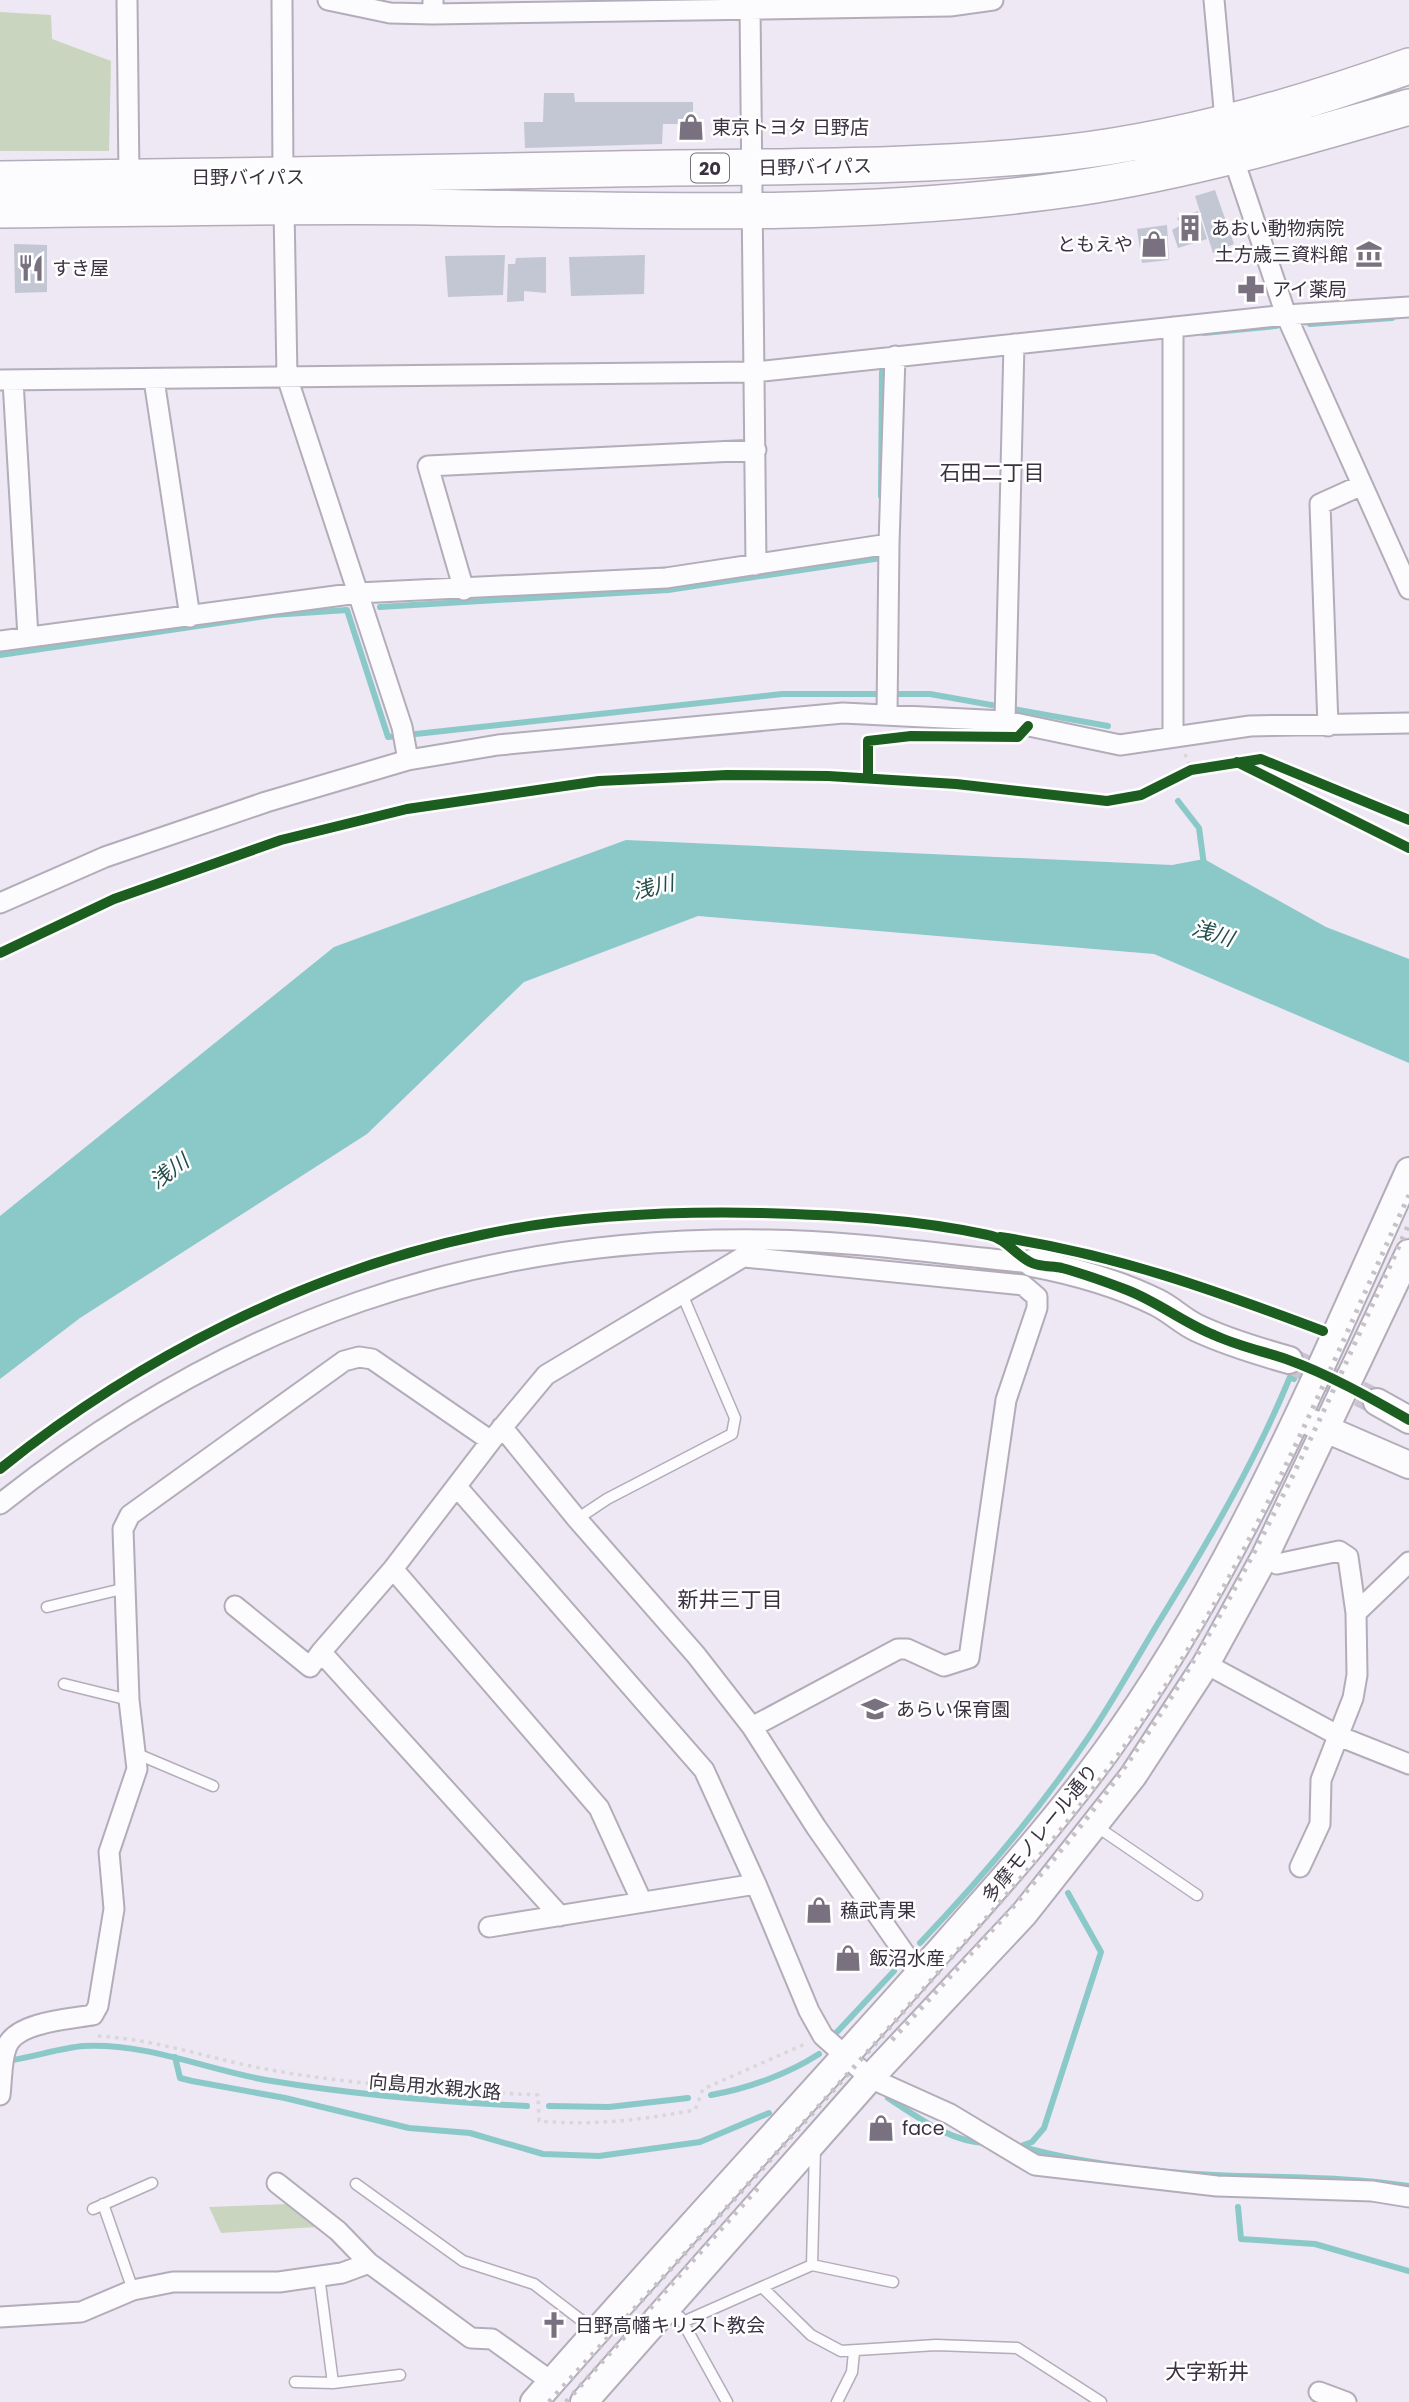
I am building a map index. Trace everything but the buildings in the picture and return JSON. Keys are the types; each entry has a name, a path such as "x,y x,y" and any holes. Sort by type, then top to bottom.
{"highway":[{"name":"日野バイパス","path":"0,210 283,192 750,168 901,164 1065,152 1158,137 1297,102 1409,66"},
{"name":"日野バイパス","path":"0,179 130,178 283,192 752,209 906,205 1012,196 1156,175 1233,157 1409,107"}],"main road":[{"name":"多摩モノレール通り","path":"539,2397 998,1886 1104,1754 1138,1705 1232,1545 1297,1417 1409,1171"},
{"name":"多摩モノレール通り","path":"584,2402 678,2313 814,2141 1024,1914 1133,1776 1206,1664 1264,1558 1370,1340 1409,1253"},
{"path":"1032,1263 1061,1268 1124,1289 1158,1303 1194,1327 1245,1348 1289,1360"},
{"path":"1377,1402 1409,1420"},
{"path":"1297,1417 1409,1465"}],"street":[{"path":"127,0 130,178"},
{"path":"282,0 287,377 402,727 408,753"},
{"path":"328,0 390,13 433,7 752,4 950,6 990,0"},
{"path":"1213,0 1225,120"},
{"path":"752,4 750,168 756,565"},
{"path":"1233,157 1286,315 1409,589"},
{"path":"28,638 7,381 755,372 1286,315 1409,307"},
{"path":"1173,327 1173,736"},
{"path":"1005,719 1008,696 1014,344"},
{"path":"888,708 889,544 895,356"},
{"path":"154,380 190,617"},
{"path":"464,590 428,466 756,450"},
{"path":"1328,726 1320,504 1362,485"},
{"path":"0,641 358,593 464,590 666,578 889,544"},
{"path":"0,903 105,857 408,753 888,708 1005,719 1120,745 1250,726 1409,723"},
{"path":"235,1606 310,1667 393,1569 496,1434 546,1375 772,1240"},
{"path":"0,1504 79,1443 143,1403 269,1337 370,1297 493,1263 607,1244 772,1240 1032,1263"},
{"path":"744,1257 1023,1285 1037,1297 1037,1308 1006,1400 969,1658 944,1665 906,1649 898,1649 752,1727"},
{"path":"0,2095 4,2065 12,2039 24,2031 46,2023 93,2015 98,2006 114,1909 109,1852 136,1769 130,1700 123,1529 130,1515 344,1361 359,1357 372,1359 496,1434 577,1519 696,1655 752,1727 816,1827 919,1974"},
{"path":"457,1487 704,1770 756,1884 809,2011 823,2036 870,2078 950,2114 1003,2149 1035,2165 1077,2172 1217,2186 1372,2190 1409,2197"},
{"path":"1264,1558 1277,1564 1339,1551 1348,1557 1356,1613 1357,1675 1353,1698 1321,1780 1320,1824 1300,1867"},
{"path":"1356,1613 1409,1562"},
{"path":"393,1569 599,1808 642,1902"},
{"path":"321,1652 560,1916"},
{"path":"1206,1664 1340,1737 1409,1763"},
{"path":"489,1927 756,1884"},
{"path":"277,2183 338,2231 369,2263 471,2338 492,2339 539,2397"},
{"path":"0,2317 81,2312 133,2290 173,2282 279,2282 319,2276 369,2263"},
{"path":"1319,2392 1346,2402"}],"lane":[{"path":"577,1519 607,1499 732,1434 735,1418 681,1294"},
{"path":"47,1607 126,1588"},
{"path":"64,1684 130,1700"},
{"path":"135,1753 213,1786"},
{"path":"1096,1826 1197,1895"},
{"path":"812,2265 814,2141"},
{"path":"93,2209 152,2183"},
{"path":"356,2184 463,2261 534,2284 597,2332"},
{"path":"103,2204 133,2290"},
{"path":"727,2402 678,2313 762,2287 812,2265 893,2282"},
{"path":"319,2276 333,2383"},
{"path":"762,2287 811,2335 841,2351 936,2345 1017,2348 1101,2402"},
{"path":"837,2402 852,2372 854,2352"},
{"path":"295,2382 333,2383 400,2375"}],"path":[{"path":"1181,775 1200,768"}],"shaded area":[{"path":"0,12 51,15 52,39 111,61 109,151 0,151"},
{"path":"290,2204 316,2227 221,2233 209,2207"}],"water":[{"name":"浅川","path":"626,840 1172,865 1204,859 1326,927 1409,959 1409,1063 1154,954 698,916 524,982 367,1134 80,1318 0,1379 0,1216 334,947"}],"waterway":[{"path":"1310,324 1392,318"},
{"path":"1204,333 1276,326"},
{"path":"881,496 882,372"},
{"path":"380,607 668,590 881,558"},
{"path":"0,655 272,615 347,610 388,737 782,694 930,694 1108,726"},
{"path":"1178,801 1199,828 1204,865"},
{"path":"920,1943 1008,1844 1098,1724 1213,1531 1262,1440 1290,1377 1294,1379"},
{"path":"1021,2146 1032,2142 1044,2128 1101,1952 1068,1893"},
{"path":"837,2032 894,1971"},
{"path":"5,2061 74,2047 108,2046 156,2053 249,2077 304,2086 399,2097 527,2106"},
{"path":"711,2095 767,2080 819,2054"},
{"path":"175,2057 180,2078 285,2098 409,2128 470,2133 543,2154 599,2156 700,2142 769,2113"},
{"path":"549,2106 609,2107 688,2098"},
{"path":"888,2098 948,2134 987,2143"},
{"path":"1019,2146 1090,2162 1167,2172 1337,2179 1409,2186"},
{"path":"1238,2207 1241,2239 1315,2244 1409,2271"}],"tunnel":[{"path":"1289,1360 1377,1402"}],"railway":[{"path":"549,2402 979,1926 1060,1831 1110,1766 1199,1632 1238,1561 1309,1416 1409,1195"},
{"path":"892,2040 1011,1909 1096,1807 1165,1707 1206,1641 1279,1504 1409,1224"},
{"path":"566,2402 758,2188"}],"cycle path":[{"path":"868,778 868,741 911,736 1018,737 1028,726"},
{"path":"0,953 114,899 281,840 407,809 599,781 727,775 828,776 956,784 1107,801 1141,795 1191,770 1261,759 1409,820"},
{"path":"1237,762 1409,848"},
{"path":"0,1469 109,1391 167,1356 227,1324 352,1271 416,1251 516,1228 655,1214 761,1213 846,1217 932,1225 988,1235 1000,1240 1032,1263 1070,1270 1127,1290 1223,1339 1318,1372 1409,1420"},
{"path":"1000,1237 1084,1254 1164,1275 1323,1331"}],"place":[{"name":"東京トヨタ 日野店","path":"691,127"},
{"name":"あおい動物病院","path":"1190,228"},
{"name":"ともえや","path":"1154,244"},
{"name":"土方歳三資料館","path":"1369,254"},
{"name":"すき屋","path":"31,268"},
{"name":"アイ薬局","path":"1251,289"},
{"name":"あらい保育園","path":"875,1709"},
{"name":"蘓武青果","path":"819,1910"},
{"name":"飯沼水産","path":"848,1958"},
{"name":"face","path":"881,2128"},
{"name":"日野高幡キリスト教会","path":"554,2325"}],"district":[{"name":"石田二丁目","path":"992,472"},
{"name":"新井三丁目","path":"730,1599"},
{"name":"大字新井","path":"1207,2371"}]}
